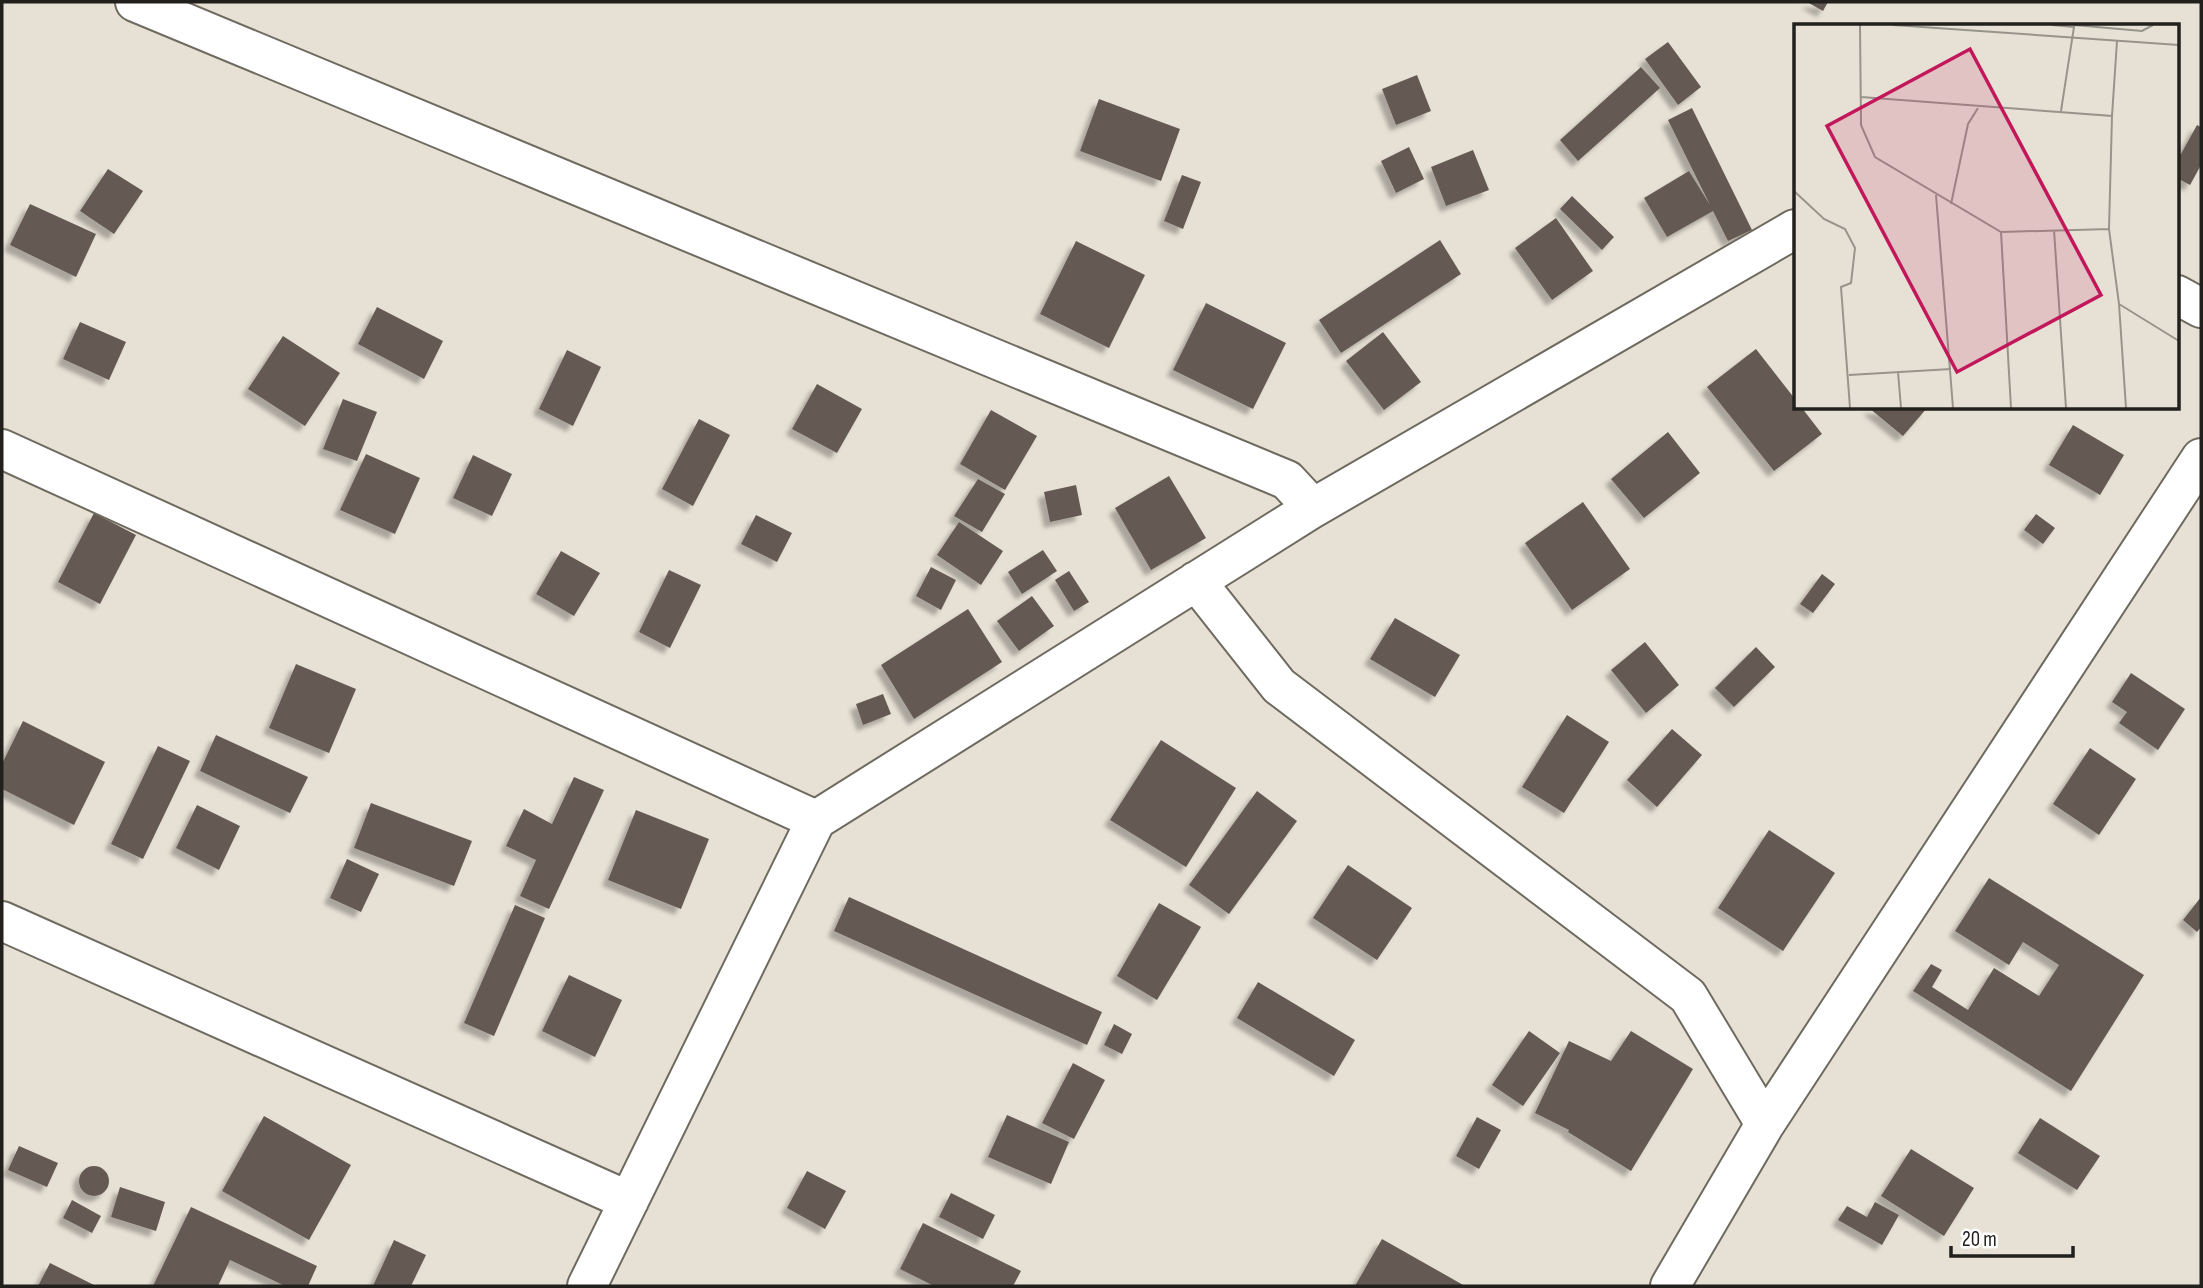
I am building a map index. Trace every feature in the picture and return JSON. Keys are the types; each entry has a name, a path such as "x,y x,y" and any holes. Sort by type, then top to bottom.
{"street":[{"path":"135,2 1287,480 1313,508"},
{"path":"587,1286 816,820 1313,508 1794,230"},
{"path":"2178,296 2201,308"},
{"path":"2,449 816,820"},
{"path":"1670,1286 1765,1124 2201,458"},
{"path":"1196,581 1279,686 1688,996 1765,1124"},
{"path":"2,921 629,1201"}],"building":[{"path":"1807,2 1828,2 1823,11"},
{"path":"1668,42 1701,87 1678,105 1645,59"},
{"path":"1641,67 1660,88 1578,161 1560,140"},
{"path":"1417,75 1431,111 1396,125 1382,89"},
{"path":"1099,99 1180,129 1161,181 1080,151"},
{"path":"1692,108 1752,230 1728,241 1713,211 1667,237 1644,198 1689,171 1710,205 1668,120"},
{"path":"2197,125 2201,127 2201,165 2190,185 2178,179 2178,159"},
{"path":"1409,147 1424,179 1396,193 1381,161"},
{"path":"1473,150 1489,190 1446,206 1431,167"},
{"path":"108,169 143,191 114,234 80,211"},
{"path":"1182,175 1201,182 1183,229 1164,221"},
{"path":"1572,196 1614,237 1602,250 1560,209"},
{"path":"30,204 96,234 76,277 10,245"},
{"path":"1556,218 1593,271 1552,300 1515,248"},
{"path":"1440,240 1461,274 1341,353 1319,320"},
{"path":"1076,241 1145,275 1109,348 1040,314"},
{"path":"1206,303 1286,343 1253,409 1173,370"},
{"path":"377,307 443,341 424,379 358,344"},
{"path":"80,322 126,342 109,380 63,359"},
{"path":"1383,332 1421,382 1384,410 1346,361"},
{"path":"283,336 340,373 305,426 248,389"},
{"path":"1756,349 1794,398 1794,410 1804,410 1822,434 1774,471 1707,387"},
{"path":"567,350 601,367 573,426 539,409"},
{"path":"817,384 862,409 837,453 792,429"},
{"path":"343,399 377,412 357,461 323,449"},
{"path":"991,410 1037,436 1005,490 960,464"},
{"path":"1871,410 1925,410 1903,436"},
{"path":"699,419 730,435 693,506 662,489"},
{"path":"2073,425 2124,455 2100,495 2049,465"},
{"path":"1668,432 1700,473 1644,518 1611,479"},
{"path":"366,454 420,478 395,534 340,510"},
{"path":"473,455 512,474 492,516 453,498"},
{"path":"1169,476 1206,538 1151,570 1115,508"},
{"path":"978,479 1005,494 982,532 954,516"},
{"path":"1076,485 1082,515 1050,522 1044,492"},
{"path":"1583,502 1630,569 1572,610 1525,543"},
{"path":"94,513 136,535 100,604 58,582"},
{"path":"2036,514 2055,528 2043,544 2024,530"},
{"path":"756,515 792,533 777,562 741,544"},
{"path":"959,522 1003,551 981,585 937,555"},
{"path":"1043,550 1057,571 1022,594 1008,572"},
{"path":"561,551 600,573 574,616 536,594"},
{"path":"931,567 956,580 941,610 916,596"},
{"path":"669,570 701,585 670,648 639,632"},
{"path":"1069,571 1089,602 1074,611 1055,580"},
{"path":"1822,574 1835,584 1813,613 1800,604"},
{"path":"1032,596 1054,626 1019,651 997,621"},
{"path":"968,609 1002,662 914,719 881,665"},
{"path":"1395,618 1460,655 1435,697 1370,659"},
{"path":"1645,642 1679,685 1646,713 1611,670"},
{"path":"1756,647 1775,667 1734,707 1715,688"},
{"path":"296,664 356,689 329,753 269,728"},
{"path":"2131,673 2185,709 2158,750 2119,723 2127,712 2112,702"},
{"path":"883,694 891,714 863,725 856,704"},
{"path":"1567,715 1609,742 1564,813 1522,787"},
{"path":"23,721 105,762 74,825 2,789 2,764"},
{"path":"1672,729 1702,755 1657,807 1627,780"},
{"path":"216,735 308,777 290,813 200,771"},
{"path":"1161,740 1236,788 1186,867 1110,820"},
{"path":"158,746 190,761 143,859 111,844"},
{"path":"2090,748 2136,779 2099,835 2053,804"},
{"path":"574,777 604,790 549,909 520,896 536,860 506,846 524,809 552,824"},
{"path":"1257,791 1297,821 1229,914 1189,885"},
{"path":"371,803 472,841 454,886 354,848"},
{"path":"197,805 240,826 219,870 176,848"},
{"path":"636,810 709,839 681,909 608,880"},
{"path":"1769,830 1835,873 1783,951 1718,908"},
{"path":"347,859 379,874 361,912 330,898"},
{"path":"1348,865 1412,908 1377,960 1313,918"},
{"path":"1989,878 2144,975 2071,1091 1913,991 1931,964 1942,970 1932,987 1968,1010 1994,968 2039,996 2059,965 2023,942 2009,965 1955,931"},
{"path":"849,897 1102,1012 1087,1045 834,931"},
{"path":"2201,897 2201,927 2197,932 2183,920"},
{"path":"1159,903 1201,927 1157,1000 1117,976"},
{"path":"515,905 545,918 494,1036 464,1023"},
{"path":"569,975 622,1000 595,1057 542,1031"},
{"path":"1258,982 1355,1040 1334,1076 1237,1018"},
{"path":"1114,1024 1132,1034 1122,1054 1104,1045"},
{"path":"1529,1031 1560,1053 1523,1106 1492,1085"},
{"path":"1631,1031 1693,1069 1631,1171 1568,1132 1569,1130 1535,1113 1569,1041 1611,1061"},
{"path":"1073,1063 1105,1080 1074,1139 1042,1123"},
{"path":"1007,1115 1069,1142 1051,1184 988,1157"},
{"path":"264,1116 351,1165 309,1240 222,1191"},
{"path":"1477,1117 1501,1130 1479,1169 1456,1156"},
{"path":"2040,1118 2100,1156 2077,1190 2018,1153"},
{"path":"19,1146 58,1163 47,1187 8,1170"},
{"path":"1911,1149 1974,1188 1944,1236 1881,1196"},
{"path":"94,1166 105,1170 109,1181 105,1192 94,1196 83,1192 79,1181 83,1170"},
{"path":"807,1171 846,1191 825,1229 787,1208"},
{"path":"120,1187 165,1202 156,1231 111,1217"},
{"path":"951,1193 995,1215 983,1239 939,1217"},
{"path":"72,1200 101,1216 92,1233 63,1218"},
{"path":"1875,1202 1899,1215 1882,1245 1838,1220 1847,1206 1867,1217"},
{"path":"191,1207 317,1266 308,1286 285,1286 230,1260 218,1286 153,1286"},
{"path":"923,1223 1021,1271 1013,1286 934,1286 900,1269"},
{"path":"1382,1239 1465,1286 1355,1286"},
{"path":"394,1240 426,1255 411,1286 373,1286"},
{"path":"50,1263 96,1286 38,1286"}]}
